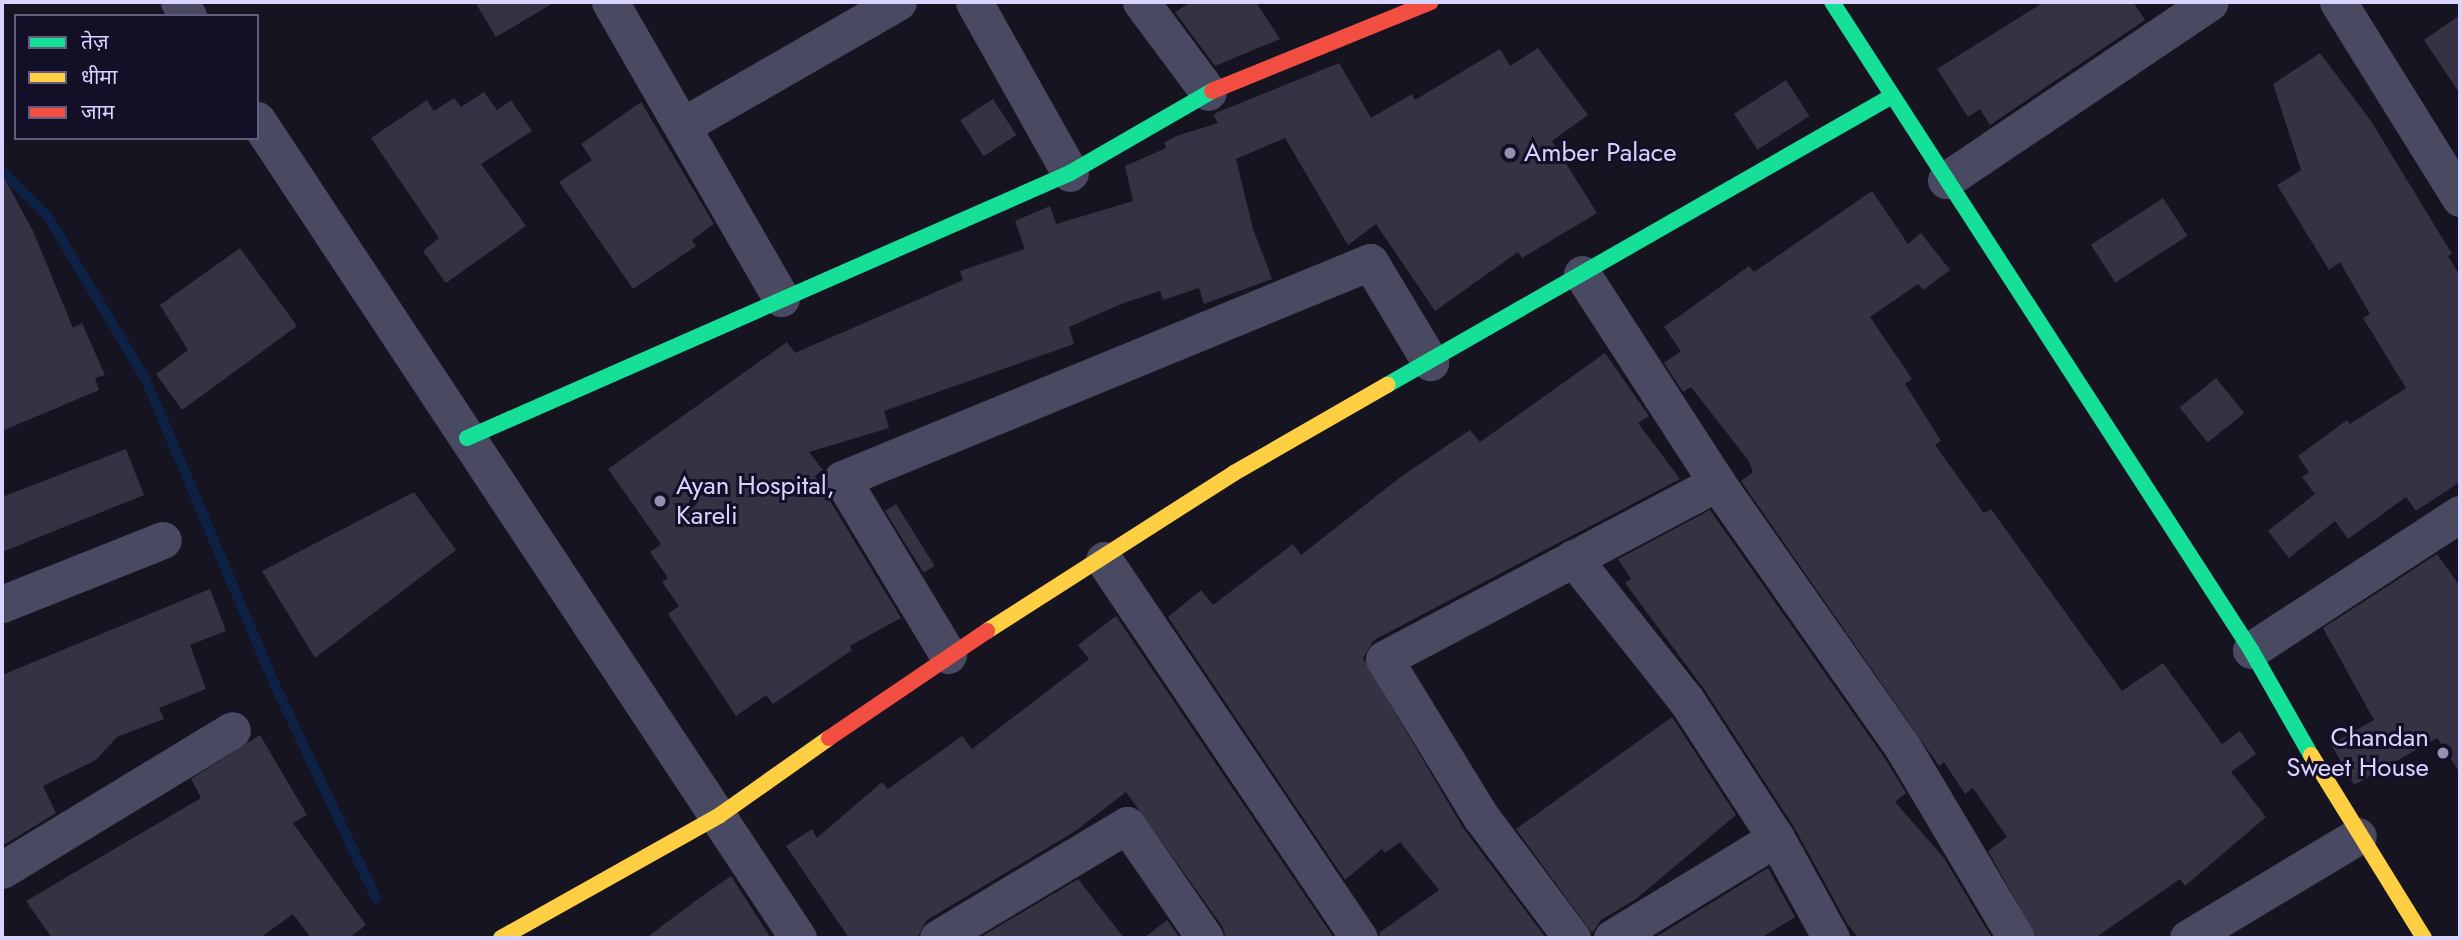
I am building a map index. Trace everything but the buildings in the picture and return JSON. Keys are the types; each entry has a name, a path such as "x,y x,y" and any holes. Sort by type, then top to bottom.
{"street":[{"path":"610,2 781,298"},
{"path":"682,127 898,2"},
{"path":"974,2 1070,173"},
{"path":"1141,2 1208,92"},
{"path":"467,438 1070,173 1208,92 1431,2"},
{"path":"1832,2 2252,650 2358,836 2424,938"},
{"path":"1946,180 2210,2"},
{"path":"2338,2 2460,198"},
{"path":"502,938 720,815 948,655 1104,560 1234,473 1892,96"},
{"path":"259,123 720,815 798,938"},
{"path":"948,655 842,479 1370,262 1430,362"},
{"path":"1582,274 1717,483 1902,746 2015,938"},
{"path":"1572,938 1481,817 1384,659 1717,483"},
{"path":"2252,650 2460,514"},
{"path":"2,604 163,540"},
{"path":"1573,558 1686,700 1776,838 1831,938"},
{"path":"1104,560 1359,938"},
{"path":"2,870 232,730"},
{"path":"961,933 1127,825 1205,938"},
{"path":"2188,938 2358,836"},
{"path":"1612,938 1776,838"}],"waterway":[{"path":"2,171 47,215 146,380 274,683 376,898"}],"traffic: fast":[{"path":"1832,2 2251,650 2311,755"},
{"path":"467,438 1070,173 1212,91"},
{"path":"1387,385 1892,96"}],"traffic: slow":[{"path":"987,631 1234,473 1387,385"},
{"path":"501,938 720,815 829,738"},
{"path":"2311,755 2424,938"}],"traffic: jam":[{"path":"1212,91 1431,2"},
{"path":"829,738 987,631"}],"place":[{"name":"Amber Palace","path":"1510,153"},
{"name":"Ayan Hospital, Kareli","path":"660,501"},
{"name":"Chandan Sweet House","path":"2443,753"}]}
